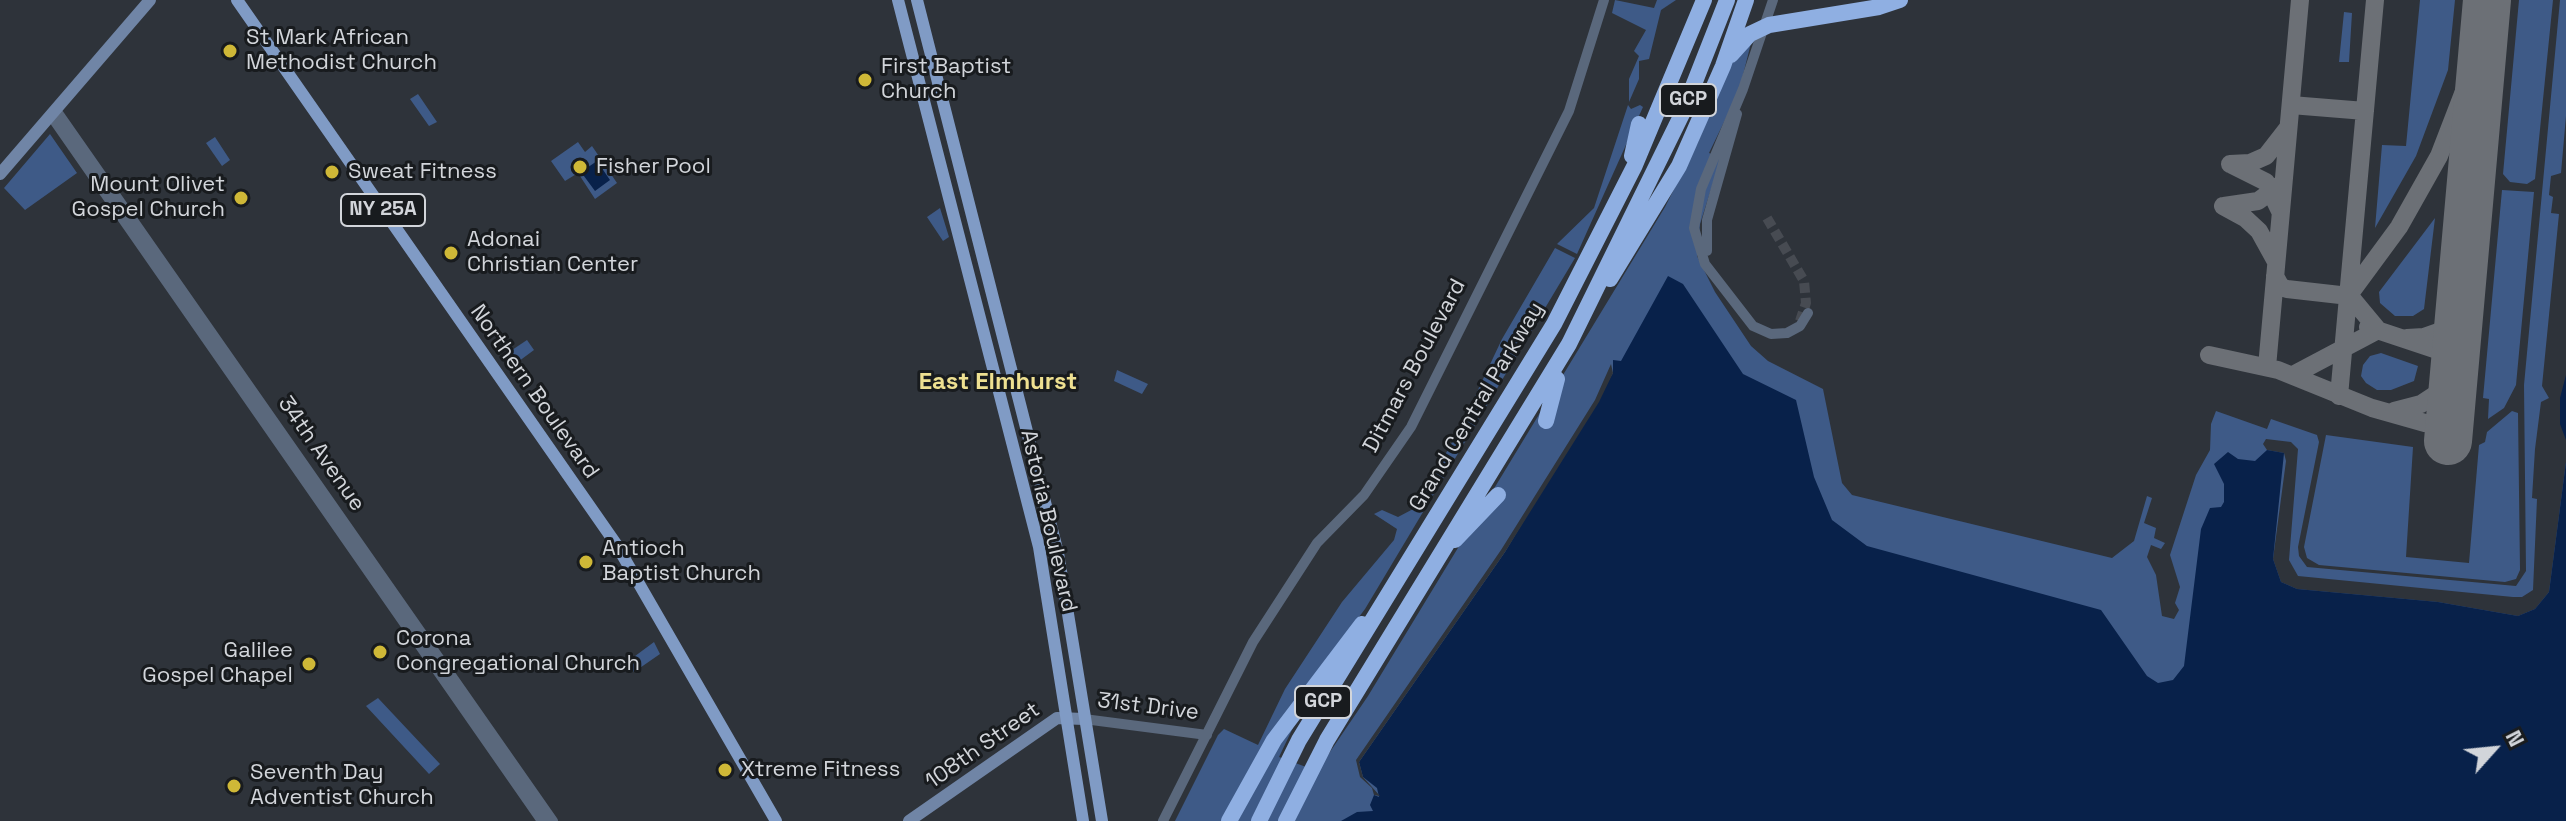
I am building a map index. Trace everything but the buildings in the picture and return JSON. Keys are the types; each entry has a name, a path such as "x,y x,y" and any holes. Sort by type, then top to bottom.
{"highway":[{"name":"Grand Central Parkway","path":"1259,821 1299,740 1541,347 1624,189 1704,0"},
{"name":"Grand Central Parkway","path":"1286,821 1327,740 1569,344 1683,112 1727,0"},
{"path":"1582,319 1658,205 1708,101 1746,0"},
{"path":"1840,12 1888,0"},
{"path":"1723,66 1740,44 1760,29 1777,22 1879,7 1900,0"},
{"path":"1624,189 1639,124"},
{"path":"1546,421 1569,344"},
{"path":"1445,549 1474,524 1498,495"},
{"path":"1229,821 1260,761 1289,718 1394,586"}],"main road":[{"path":"0,174 150,0"},
{"name":"Northern Boulevard","path":"237,0 616,544 776,821"},
{"name":"Astoria Boulevard","path":"898,0 1039,547 1083,821"},
{"name":"Astoria Boulevard","path":"917,0 1055,541 1102,821"},
{"name":"108th Street","path":"909,821 1049,723 1084,719"}],"street":[{"name":"Ditmars Boulevard","path":"1593,33 1598,0"},
{"name":"Ditmars Boulevard","path":"1163,821 1253,642 1317,543 1372,485 1411,427 1569,111 1604,0"},
{"path":"1707,251 1707,220 1743,89 1773,0"},
{"path":"1743,89 1698,197 1694,221 1705,264 1750,323 1762,331 1777,335 1791,331 1803,323 1808,313"},
{"name":"34th Avenue","path":"53,113 542,821"},
{"name":"34th Avenue","path":"53,113 553,821"},
{"name":"31st Drive","path":"1084,719 1207,735"}],"shaded area":[{"path":"1615,0 1654,8 1657,0 1676,0 1661,10 1649,59 1639,61 1639,79 1629,102 1629,79 1639,56 1634,51 1646,30 1612,13"},
{"path":"2420,0 2455,0 2448,70 2416,156 2375,228 2382,145 2406,146"},
{"path":"2519,0 2553,0 2535,179 2527,184 2510,182 2503,174"},
{"path":"2560,0 2566,0 2566,116 2561,173 2551,176 2549,195 2553,197 2551,213 2559,214 2542,386 2549,398 2541,402 2535,449 2532,498 2537,499 2533,590 2522,597 2513,597 2298,576 2289,560 2298,449 2291,442 2266,439 2263,444 2267,450 2284,453 2286,461 2273,559 2281,582 2297,589 2438,602 2518,616 2535,609 2549,592 2566,462 2566,610 2172,821 1175,821 1218,735 1224,729 1258,745 1285,689 1342,602 1394,540 1397,529 1374,514 1382,510 1398,517 1415,508 1459,430 1502,339 1555,248 1575,258 1365,609 1323,665 1279,757 1317,771 1368,696 1665,207 1698,142 1738,41 1755,27 1739,91 1709,153 1721,158 1700,224 1697,256 1715,292 1751,346 1768,361 1823,389 1842,483 1852,495 2112,558 2134,541 2147,496 2152,498 2144,523 2156,528 2154,538 2165,543 2161,549 2151,545 2147,557 2156,575 2162,616 2174,619 2179,610 2175,603 2180,587 2170,555 2196,475 2210,450 2211,424 2216,411 2267,429 2271,419 2317,435 2319,442 2298,547 2299,556 2307,567 2516,586 2526,571 2524,385"},
{"path":"2344,12 2352,13 2349,62 2339,62"},
{"path":"418,94 437,122 429,126 410,99"},
{"path":"1628,105 1631,109 1640,105 1643,107 1577,254 1557,244 1594,208"},
{"path":"50,134 77,173 25,210 4,188"},
{"path":"215,137 230,160 222,166 206,143"},
{"name":"Fisher Pool","path":"578,142 585,152 592,146 617,183 595,199 578,173 565,181 551,161"},
{"path":"597,161 610,180 595,191 581,172"},
{"path":"2502,190 2534,192 2516,385 2504,408 2488,419 2489,399 2483,398"},
{"path":"940,208 949,237 943,241 927,217"},
{"path":"2435,218 2424,309 2413,316 2395,316 2380,303 2379,292"},
{"path":"1668,276 1683,284 1743,374 1796,400 1814,477 1832,520 1867,546 2101,610 2147,676 2158,683 2173,680 2184,666 2201,529 2210,508 2221,507 2224,502 2224,484 2214,464 2228,452 2238,459 2255,461 2267,450 2284,453 2273,559 2281,582 2297,589 2438,602 2518,616 2535,609 2549,592 2566,462 2566,821 1341,821 1357,812 1373,811 1370,805 1374,795 1379,797 1377,788 1363,777 1359,762 1505,552 1613,373 1613,360 1621,361"},
{"path":"527,340 534,350 511,367 503,356"},
{"path":"2381,353 2418,366 2414,381 2391,390 2377,390 2366,383 2361,376 2363,365 2370,356"},
{"path":"1117,370 1148,384 1142,394 1114,381"},
{"path":"2566,375 2566,440 2560,424 2560,398"},
{"path":"2512,411 2518,413 2520,570 2516,579 2505,582 2319,565 2307,558 2304,547 2326,435 2413,447 2406,557 2469,563 2479,445 2485,442 2487,432"},
{"path":"654,642 660,654 634,672 627,662"},
{"path":"378,698 440,764 429,774 366,706"}],"pier":[{"path":"1611,364 1613,373 1599,402 1505,552 1359,762 1363,777 1380,796 1374,795 1372,788 1360,777 1356,760 1501,550 1595,400"}],"taxiway":[{"path":"2267,367 2300,0"},
{"path":"2339,396 2375,0"},
{"path":"2349,295 2399,227 2439,156 2466,86 2486,0"},
{"path":"2291,105 2365,111"},
{"path":"2230,164 2250,163 2266,156 2287,129"},
{"path":"2232,165 2266,182 2280,211"},
{"path":"2224,206 2258,201 2280,185"},
{"path":"2223,206 2245,218 2259,231 2275,260"},
{"path":"2275,276 2281,287 2287,289 2349,296"},
{"path":"2293,375 2378,330 2349,295"},
{"path":"2407,338 2424,337 2458,325"},
{"path":"2368,327 2455,356"},
{"path":"2209,355 2278,370 2372,408 2425,423 2449,426"},
{"path":"2394,411 2421,404 2453,383"}],"runway":[{"path":"2448,441 2487,0"}],"tunnel":[{"path":"1767,218 1804,281 1806,303 1800,321"}],"place":[{"name":"St Mark African Methodist Church","path":"230,51"},
{"name":"First Baptist Church","path":"865,80"},
{"name":"Fisher Pool","path":"580,167"},
{"name":"Sweat Fitness","path":"332,172"},
{"name":"Mount Olivet Gospel Church","path":"241,198"},
{"name":"Adonai Christian Center","path":"451,253"},
{"name":"Antioch Baptist Church","path":"586,562"},
{"name":"Corona Congregational Church","path":"380,652"},
{"name":"Galilee Gospel Chapel","path":"309,664"},
{"name":"Xtreme Fitness","path":"725,770"},
{"name":"Seventh Day Adventist Church","path":"234,786"}],"district":[{"name":"East Elmhurst","path":"998,382"}]}
